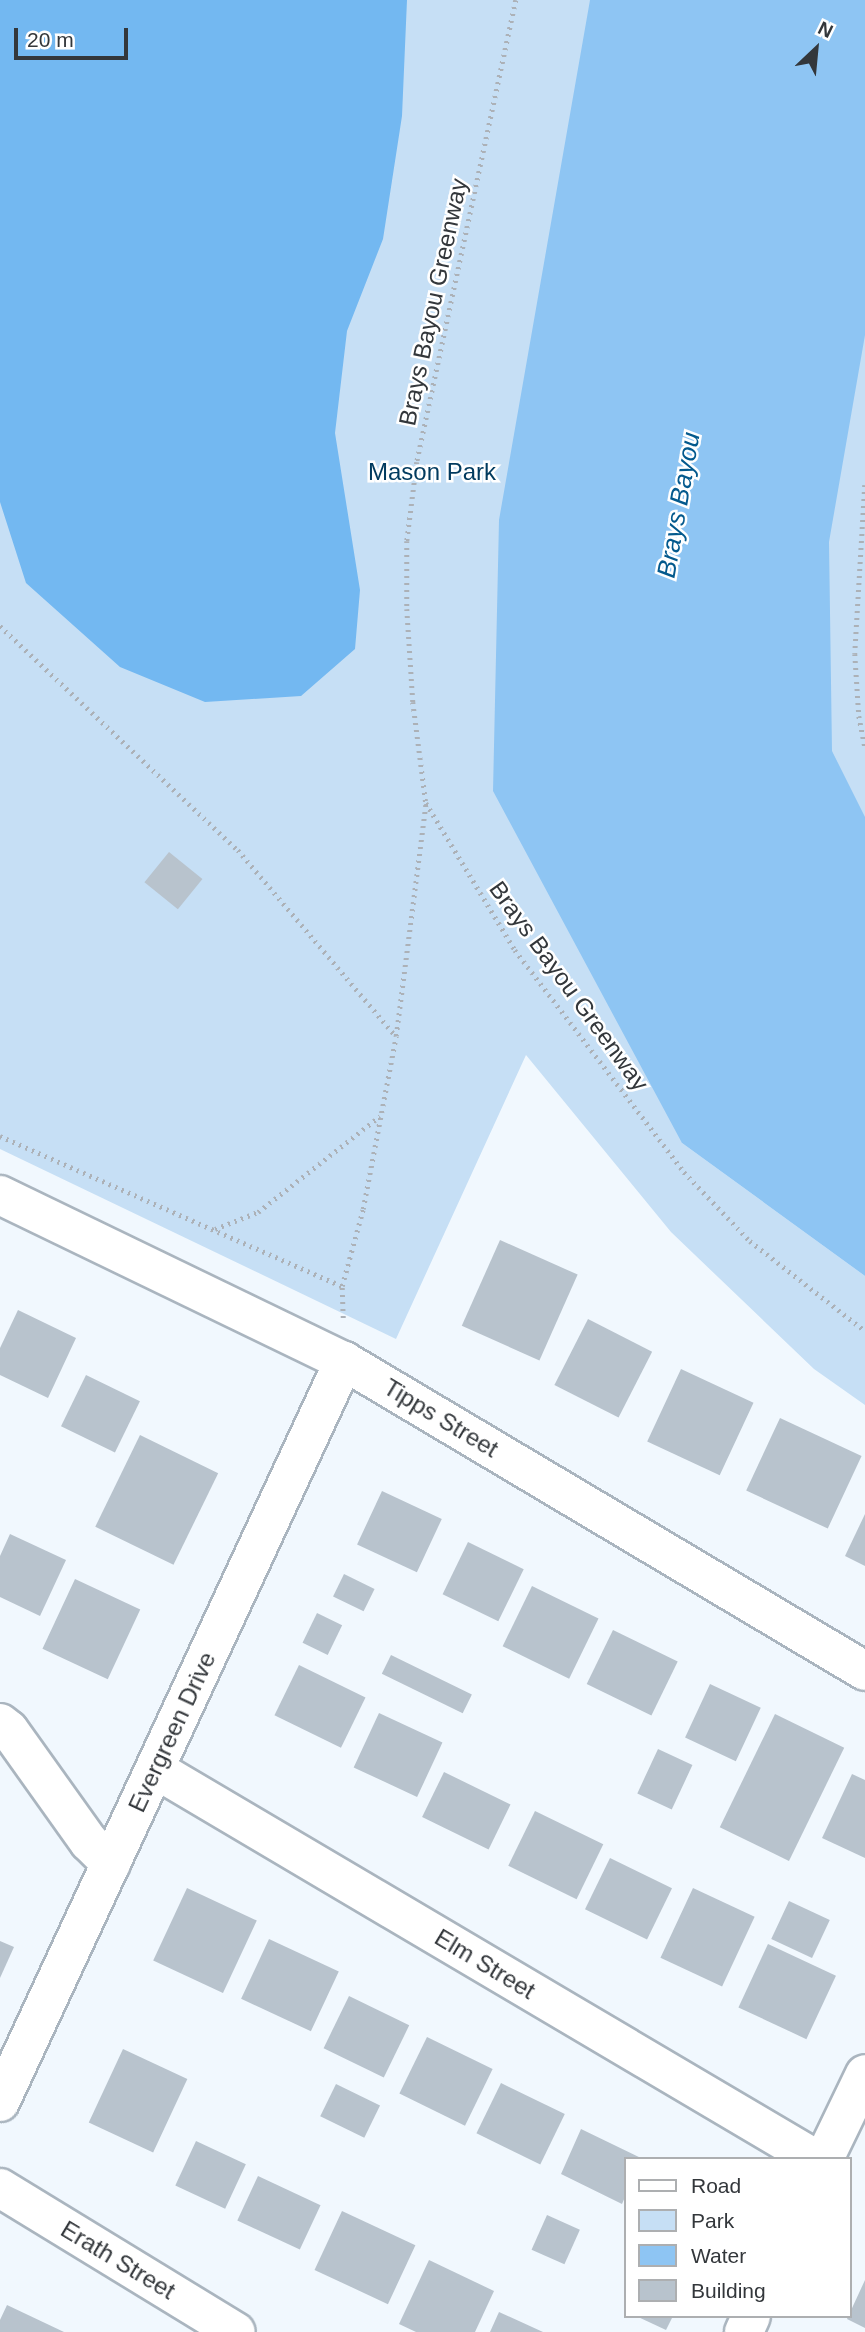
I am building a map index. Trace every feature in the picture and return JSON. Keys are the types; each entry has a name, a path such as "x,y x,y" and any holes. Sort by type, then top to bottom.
{"street":[{"name":"Tipps Street","path":"0,1195 344,1361 865,1671"},
{"name":"Evergreen Drive","path":"0,2102 344,1361"},
{"path":"0,1723 9,1730 89,1842 111,1864"},
{"name":"Elm Street","path":"155,1769 812,2157"},
{"path":"825,2157 865,2074"},
{"name":"Erath Street","path":"0,2188 236,2332"}],"path":[{"name":"Brays Bayou Greenway","path":"516,0 416,462 407,541 407,609 413,702 426,803 515,950 684,1172 750,1241 820,1299 865,1331"},
{"path":"865,485 855,654 859,716 865,747"},
{"path":"0,626 238,850 396,1036"},
{"path":"344,1361 342,1286 363,1209 396,1036 426,803"},
{"path":"214,1230 258,1212 381,1115"},
{"path":"0,1136 342,1286"}],"green space":[{"name":"Mason Park","path":"0,0 865,0 865,995 682,1143 865,1276 865,1405 814,1369 671,1232 526,1055 396,1339 0,1149"}],"shaded area":[{"path":"0,0 407,0 402,116 383,239 347,331 335,433 360,590 355,649 301,696 205,702 120,667 26,583 0,502"}],"water":[{"name":"Brays Bayou","path":"590,0 865,0 865,335 829,542 832,751 865,817 865,1276 682,1143 493,791 499,520"}],"building":[{"path":"169,852 202,879 178,909 144,882"},
{"path":"500,1240 578,1275 539,1360 462,1326"},
{"path":"18,1310 76,1338 48,1398 0,1375 0,1348"},
{"path":"588,1319 652,1352 619,1418 554,1385"},
{"path":"681,1369 754,1403 720,1475 647,1442"},
{"path":"86,1375 140,1401 115,1453 61,1426"},
{"path":"780,1418 862,1456 828,1529 746,1491"},
{"path":"140,1435 218,1473 173,1565 95,1527"},
{"path":"382,1491 442,1519 417,1572 357,1544"},
{"path":"865,1514 865,1566 845,1556"},
{"path":"10,1534 66,1560 40,1616 0,1597 0,1556"},
{"path":"468,1542 524,1569 498,1621 443,1594"},
{"path":"344,1574 375,1589 364,1611 333,1596"},
{"path":"75,1579 140,1609 108,1679 42,1649"},
{"path":"532,1586 599,1618 569,1679 503,1646"},
{"path":"317,1613 342,1625 328,1655 303,1643"},
{"path":"613,1630 678,1662 651,1715 587,1684"},
{"path":"391,1655 472,1694 463,1713 382,1674"},
{"path":"299,1665 366,1697 341,1748 274,1715"},
{"path":"710,1684 761,1708 736,1761 685,1737"},
{"path":"379,1713 442,1743 417,1797 354,1767"},
{"path":"775,1714 844,1748 789,1861 720,1827"},
{"path":"658,1749 692,1765 672,1809 637,1793"},
{"path":"444,1772 511,1804 489,1849 422,1817"},
{"path":"852,1774 865,1780 865,1858 822,1838"},
{"path":"535,1811 603,1844 577,1899 508,1866"},
{"path":"610,1858 672,1888 647,1939 585,1909"},
{"path":"187,1888 257,1921 223,1993 153,1961"},
{"path":"693,1888 755,1917 722,1987 660,1958"},
{"path":"789,1901 830,1920 812,1958 771,1939"},
{"path":"269,1939 339,1972 311,2031 241,1999"},
{"path":"0,1941 14,1947 0,1978"},
{"path":"768,1944 836,1976 806,2039 738,2007"},
{"path":"349,1996 409,2025 384,2078 324,2048"},
{"path":"427,2037 493,2069 465,2126 399,2094"},
{"path":"123,2049 187,2079 153,2152 89,2122"},
{"path":"501,2083 565,2114 540,2164 476,2133"},
{"path":"336,2084 380,2105 364,2138 320,2116"},
{"path":"581,2129 639,2157 624,2157 622,2204 561,2174"},
{"path":"196,2141 246,2164 225,2209 175,2185"},
{"path":"258,2176 321,2205 300,2250 237,2220"},
{"path":"342,2211 415,2245 388,2304 315,2270"},
{"path":"547,2215 580,2230 564,2264 532,2250"},
{"path":"429,2260 494,2291 475,2332 416,2332 399,2324"},
{"path":"865,2280 865,2328 847,2319 851,2318 851,2310"},
{"path":"7,2305 64,2332 0,2332 0,2320"},
{"path":"499,2312 543,2332 490,2332"},
{"path":"640,2318 672,2318 666,2330"}]}
